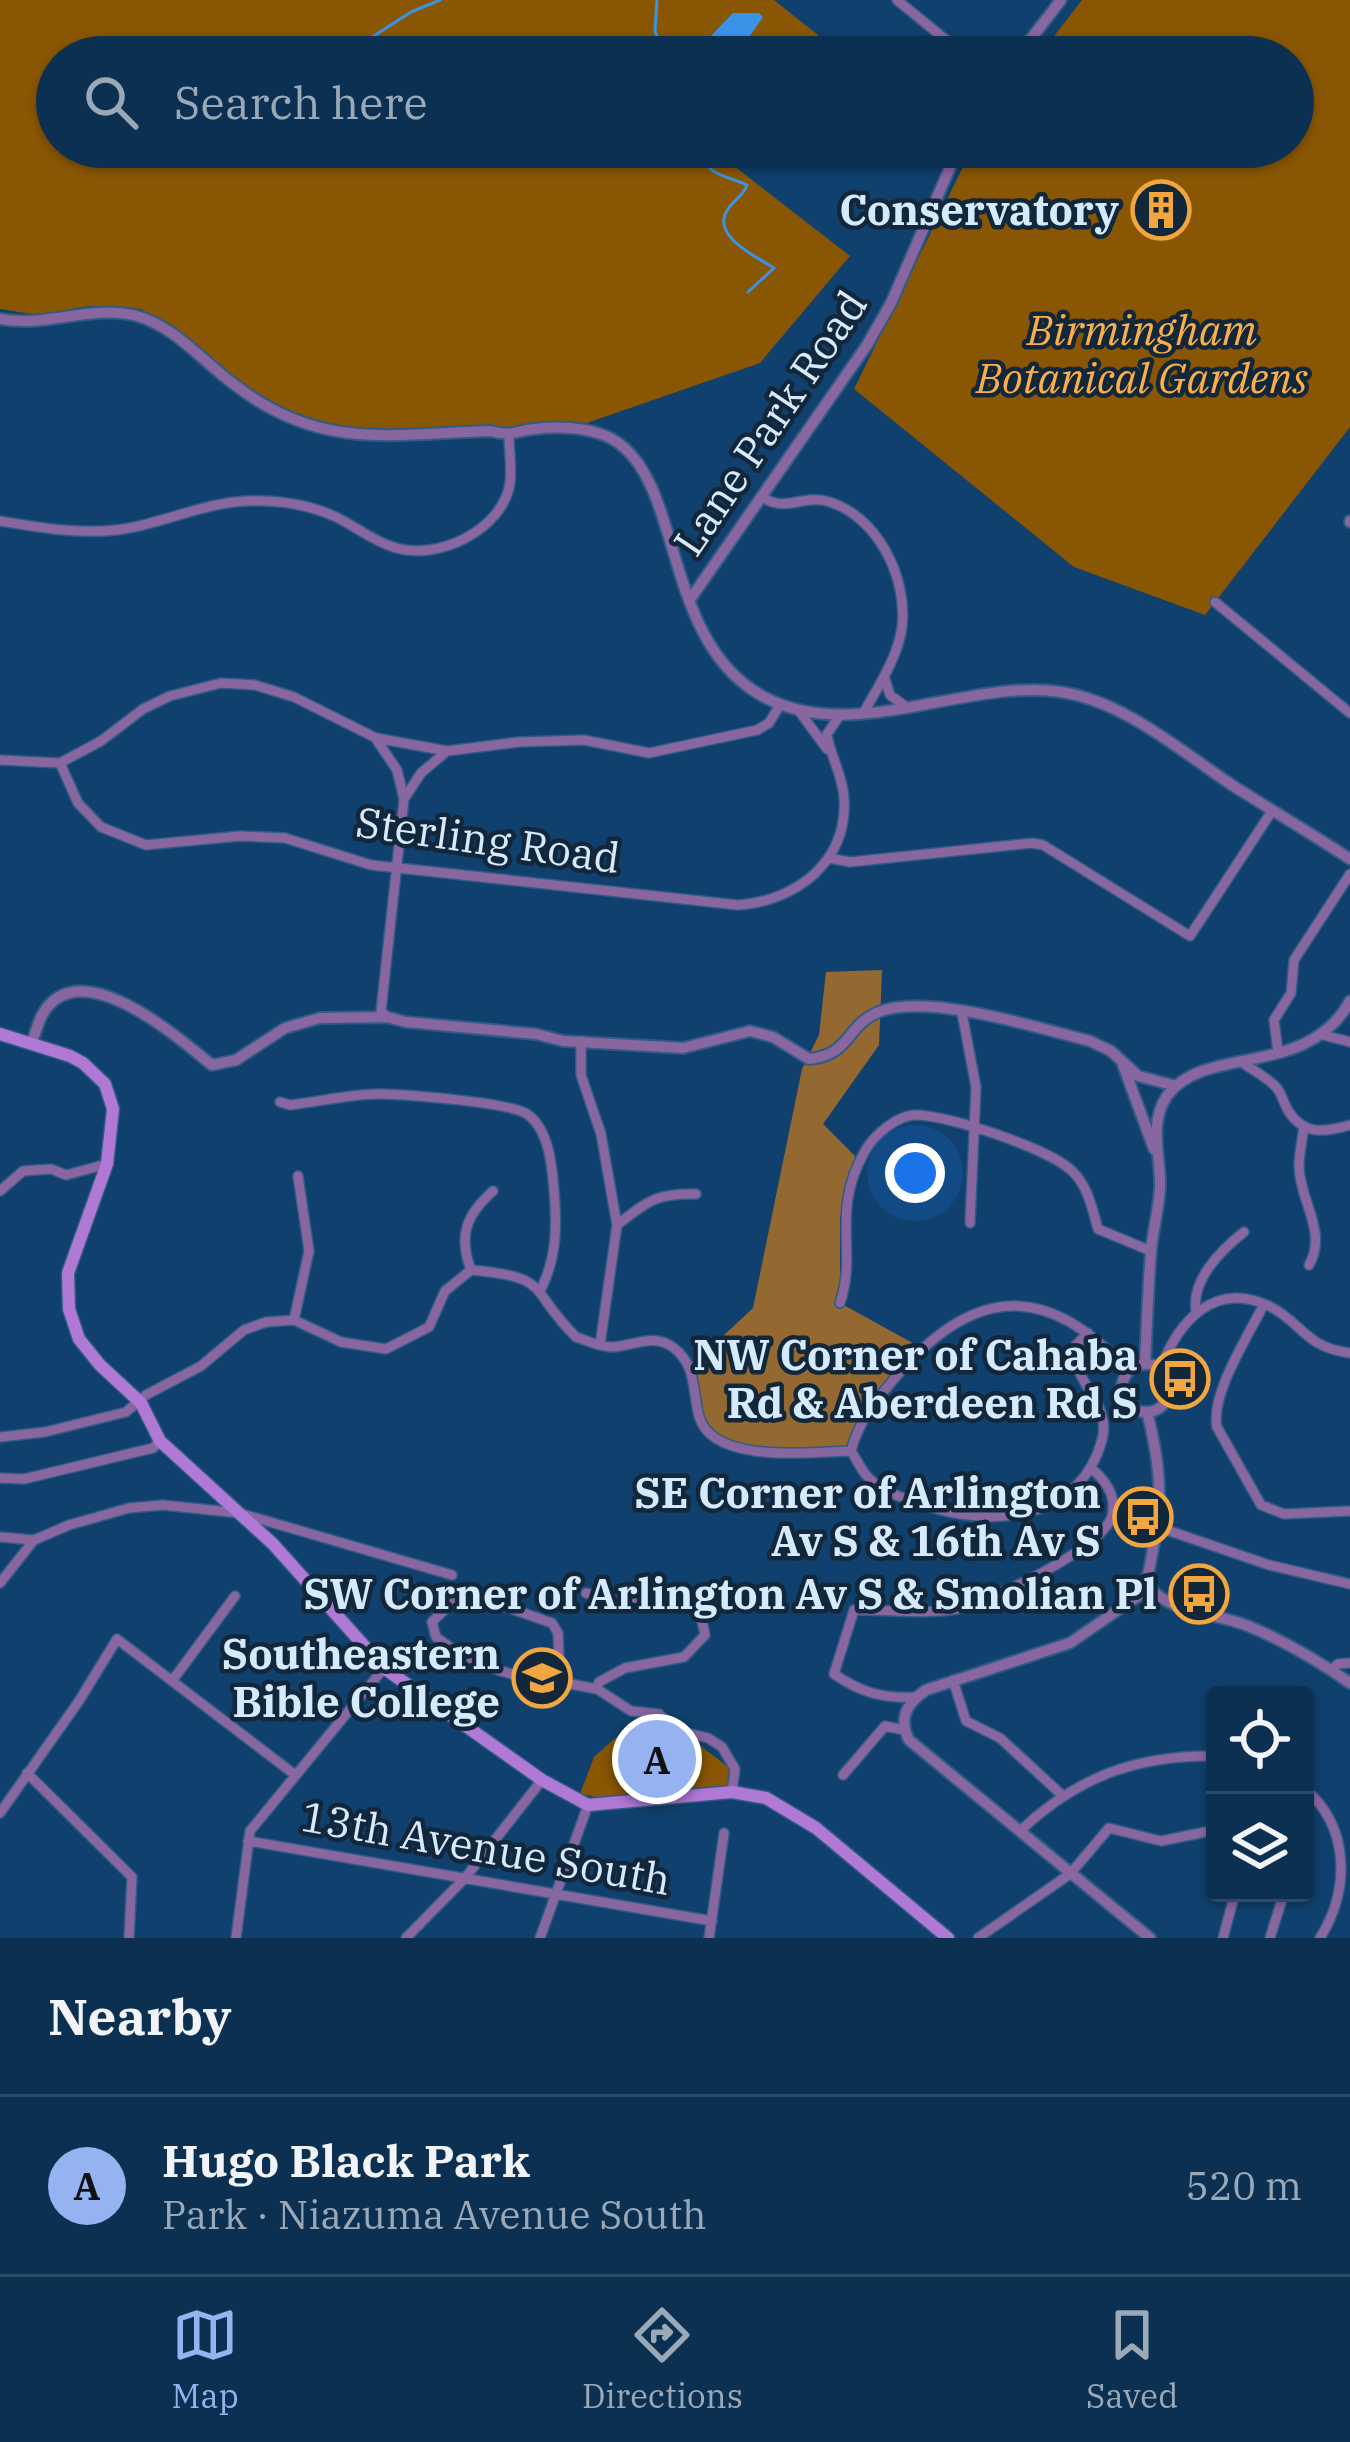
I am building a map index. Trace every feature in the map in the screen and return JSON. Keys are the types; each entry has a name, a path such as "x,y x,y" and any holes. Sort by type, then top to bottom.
{"main road":[{"path":"0,1034 70,1055 105,1084 113,1108 107,1164 68,1273 69,1309 79,1339 141,1403 160,1441 272,1544 384,1668 542,1780 588,1805 732,1792 766,1798 794,1811 948,1938"}],"street":[{"path":"897,0 941,36"},
{"path":"1033,36 1061,0"},
{"name":"Lane Park Road","path":"689,601 867,345 891,303 950,168"},
{"path":"0,319 42,321 90,311 139,317 178,337 236,387 286,419 332,434 490,431 508,436 532,429 580,428 607,436 627,450 649,482 707,645 740,681 780,705 840,715 1039,690 1081,696 1126,716 1350,860"},
{"path":"0,520 97,531 225,504 290,502 331,514 395,548 423,550 469,536 501,507 510,483 508,436"},
{"path":"764,498 783,506 821,500 838,506 872,532 886,552 902,603 902,624 884,676 864,712"},
{"path":"1215,602 1350,713"},
{"path":"884,676 890,695 905,706"},
{"path":"0,760 60,763 143,709 170,696 221,683 255,685 294,697 376,738 446,751 584,740 649,753 757,730 769,723 780,705"},
{"path":"799,711 833,758"},
{"path":"840,715 826,734 844,801 842,824 829,858 850,862 1043,845 1190,936 1272,811"},
{"path":"376,738 397,770 404,799 381,1011 387,1017"},
{"path":"404,799 421,773 446,751"},
{"name":"Sterling Road","path":"60,763 78,803 101,827 123,839 164,846 240,836 285,838 371,865 738,905 788,896 811,880 829,858"},
{"path":"1278,1052 1274,1020 1291,993 1294,959 1350,874"},
{"path":"32,1042 50,1005 81,994 113,997 143,1011 212,1065 236,1060 284,1028 320,1018 387,1017 580,1041 683,1048 750,1031 772,1037 808,1059 837,1052 872,1014 897,1006 927,1005 1090,1041 1150,1081 1176,1086"},
{"path":"1145,1363 1160,1188 1156,1127 1160,1109 1176,1086 1193,1074 1243,1063 1323,1035 1350,1001"},
{"path":"962,1013 975,1073 970,1222"},
{"path":"1323,1035 1350,1042"},
{"path":"580,1041 581,1075 601,1134 617,1225 599,1346"},
{"path":"1243,1063 1274,1084 1288,1111 1304,1127 1326,1132 1350,1125"},
{"path":"1122,1064 1159,1164"},
{"path":"280,1102 290,1105 380,1094 506,1106 526,1113 545,1139 554,1182 553,1265 541,1289"},
{"path":"840,1303 849,1184 868,1146 891,1124 914,1114 974,1129 1060,1160 1086,1190 1098,1228 1151,1251"},
{"path":"1304,1127 1299,1164 1303,1196 1317,1238 1309,1265"},
{"path":"0,1191 23,1171 51,1169 66,1175 107,1164"},
{"path":"294,1320 309,1250 298,1176"},
{"path":"471,1270 463,1236 468,1217 493,1191"},
{"path":"617,1225 666,1193 696,1194"},
{"path":"1196,1311 1193,1295 1228,1245 1244,1232"},
{"path":"0,1437 126,1412 146,1395 201,1366 244,1330 266,1322 294,1320 340,1342 386,1348 429,1328 445,1291 471,1270 514,1274 541,1289 576,1337 599,1346 617,1347 638,1340 664,1342 676,1350 697,1385 701,1423 720,1442 786,1454 851,1451"},
{"path":"1161,1368 1173,1336 1196,1311 1244,1300 1264,1304 1302,1336 1328,1349 1350,1352"},
{"path":"1264,1304 1215,1415 1217,1427 1261,1505 1283,1514 1350,1511"},
{"path":"851,1451 864,1416 938,1335 968,1315 996,1306 1035,1308 1075,1321 1128,1370"},
{"path":"851,1451 867,1477 887,1491 971,1518 1045,1509 1091,1468 1104,1435 1103,1413 1075,1366 1076,1346 1088,1333"},
{"path":"1145,1363 1161,1368 1168,1376 1169,1395 1160,1408 1147,1412 1132,1408 1122,1396 1128,1370 1145,1363"},
{"path":"1147,1412 1160,1462 1150,1588 1168,1603 1245,1624 1306,1653 1350,1683"},
{"path":"0,1478 24,1479 153,1448 160,1441"},
{"path":"1091,1468 1104,1479 1112,1496 1112,1518 1104,1529 1040,1577 961,1609 854,1610 834,1674 874,1695 915,1697 1070,1643 1150,1588"},
{"path":"0,1582 34,1540 129,1508 163,1505 239,1514 452,1575"},
{"path":"1158,1526 1269,1565 1350,1584"},
{"path":"0,1537 34,1540"},
{"path":"560,1682 557,1633 552,1624 463,1592 432,1622 436,1637 488,1668 526,1679 598,1686 631,1711 659,1714 675,1730 708,1738 722,1748 735,1769 732,1792"},
{"path":"586,1593 613,1599 670,1598 700,1611 704,1619 705,1635 684,1657 625,1668 598,1686"},
{"path":"172,1681 235,1596"},
{"path":"0,1813 117,1640 294,1774"},
{"path":"1331,1670 1350,1663"},
{"path":"236,1938 250,1831 384,1668"},
{"path":"953,1680 966,1720 1000,1738 1063,1796"},
{"path":"915,1697 903,1719 909,1740 1150,1938"},
{"path":"843,1775 885,1726 904,1730"},
{"path":"1020,1832 1063,1796 1108,1772 1149,1759 1206,1756"},
{"path":"27,1774 132,1877 129,1938"},
{"path":"406,1938 465,1879 542,1780"},
{"path":"1312,1794 1329,1814 1344,1870 1340,1896 1320,1938"},
{"path":"540,1938 588,1805"},
{"path":"978,1938 1070,1874 1109,1828 1161,1841 1206,1832"},
{"path":"709,1938 724,1833"},
{"name":"13th Avenue South","path":"248,1841 712,1921"},
{"path":"1223,1938 1233,1902"},
{"path":"1270,1938 1281,1902"}],"green space":[{"path":"0,0 774,0 818,35 36,36 36,168 737,168 850,256 760,363 581,425 508,433 354,432 288,416 238,384 181,332 141,309 89,306 38,315 0,309"},
{"name":"Birmingham Botanical Gardens","path":"1082,0 1350,0 1350,427 1205,615 1074,567 854,389 963,168 1314,168 1314,36 1054,36"},
{"path":"641,1715 660,1720 636,1739 653,1752 666,1754 678,1740 697,1743 732,1770 728,1790 619,1801 580,1794 594,1757"}],"shaded area":[{"path":"882,970 879,1045 823,1124 855,1156 840,1218 840,1303 920,1347 860,1414 847,1448 768,1448 728,1441 704,1420 692,1365 753,1308 802,1069 819,1035 826,972"}],"water":[{"path":"733,13 763,17 750,36 711,36"}],"waterway":[{"path":"374,36 440,0"},
{"path":"657,0 657,36"},
{"path":"709,168 747,185 728,209 725,228 738,245 774,268 748,292"}],"place":[{"name":"Conservatory","path":"1161,210"},
{"name":"NW Corner of Cahaba Rd & Aberdeen Rd S","path":"1180,1379"},
{"name":"SE Corner of Arlington Av S & 16th Av S","path":"1143,1517"},
{"name":"SW Corner of Arlington Av S & Smolian Pl","path":"1199,1594"},
{"name":"Southeastern Bible College","path":"542,1678"},
{"name":"Hugo Black Park","path":"657,1759"}]}
